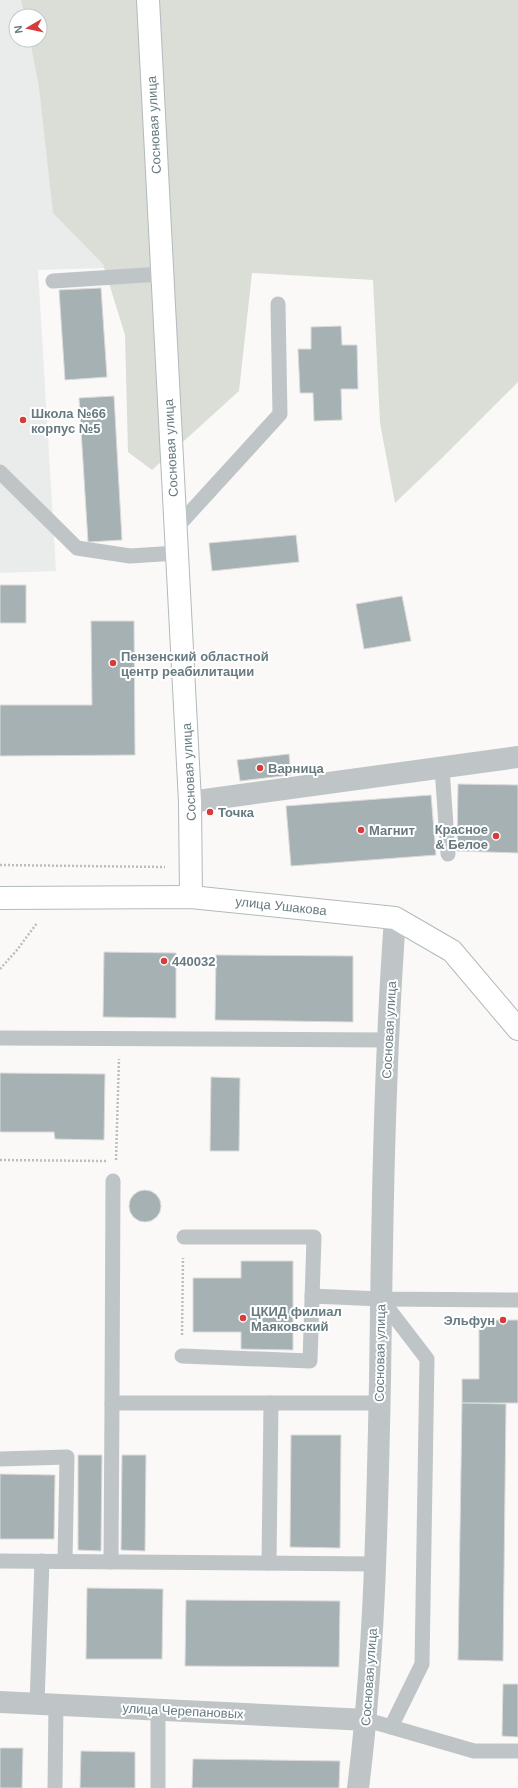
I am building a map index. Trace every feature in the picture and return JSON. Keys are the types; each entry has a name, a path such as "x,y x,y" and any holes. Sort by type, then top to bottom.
{"street":[{"name":"Сосновая улица","path":"148,0 190,802 191,897"},
{"path":"190,802 518,757"},
{"name":"улица Ушакова","path":"0,898 191,897 395,918 452,951 518,1028"},
{"name":"Сосновая улица","path":"358,1788 367,1720 378,1529 381,1299 389,1040 395,918"},
{"name":"улица Черепановых","path":"0,1702 367,1720"}],"lane":[{"path":"53,281 162,274"},
{"path":"176,528 280,414 278,304"},
{"path":"0,472 77,548 130,556 177,553"},
{"path":"442,768 448,854"},
{"path":"0,1038 389,1040"},
{"path":"111,1562 113,1181"},
{"path":"182,1356 310,1361 314,1237 184,1237"},
{"path":"312,1296 381,1299 518,1300"},
{"path":"381,1299 426,1358 422,1664 391,1727"},
{"path":"112,1403 379,1403"},
{"path":"269,1563 272,1403"},
{"path":"0,1459 67,1457 65,1561"},
{"path":"0,1561 376,1564"},
{"path":"42,1561 46,1705 55,1788"},
{"path":"158,1710 158,1788"},
{"path":"367,1720 474,1751 518,1751"}],"path":[{"path":"0,865 167,867"},
{"path":"0,969 17,950 41,917"},
{"path":"0,1160 116,1161 120,1039"},
{"path":"182,1356 184,1237"}],"shaded area":[{"name":"Школа №66 корпус №5","path":"0,0 126,0 139,267 38,270 56,571 0,573"},
{"path":"21,0 518,0 518,382 395,503 380,423 373,280 252,273 239,391 152,470 128,452 125,335 103,264 53,213 39,87 32,48 48,48 48,8 23,8"}],"building":[{"path":"101,288 107,377 65,380 59,290"},
{"path":"341,326 342,345 357,345 358,389 341,389 342,420 314,421 313,393 300,393 298,349 311,349 311,327"},
{"path":"114,396 122,540 88,542 79,398"},
{"path":"296,535 299,562 212,571 209,543"},
{"path":"0,585 26,585 26,623 0,623"},
{"path":"402,596 411,641 364,649 356,604"},
{"name":"Пензенский областной центр реабилитации","path":"91,621 134,621 135,755 0,756 0,705 92,705"},
{"path":"289,754 291,775 240,781 237,760"},
{"path":"458,784 518,785 518,853 457,851"},
{"name":"Магнит","path":"431,795 436,855 291,866 286,806"},
{"path":"104,952 176,953 176,1018 103,1017"},
{"path":"216,955 353,956 353,1022 215,1020"},
{"path":"0,1073 105,1074 104,1140 55,1139 54,1132 0,1132"},
{"path":"211,1077 240,1078 239,1151 210,1151"},
{"path":"142,1190 148,1190 158,1197 161,1206 160,1212 154,1219 148,1222 142,1222 132,1215 129,1209 129,1203 136,1193"},
{"name":"ЦКИД филиал Маяковский","path":"241,1261 293,1261 293,1350 241,1349 241,1332 193,1332 193,1278 241,1278"},
{"path":"479,1320 518,1320 518,1403 462,1403 462,1379 479,1379"},
{"path":"462,1403 506,1404 503,1661 458,1660"},
{"path":"291,1435 341,1435 340,1548 290,1547"},
{"path":"78,1455 102,1455 101,1551 78,1550"},
{"path":"122,1455 146,1455 145,1551 121,1550"},
{"path":"0,1474 55,1475 54,1539 0,1539"},
{"path":"87,1588 163,1589 162,1659 86,1659"},
{"path":"186,1600 340,1601 339,1667 185,1666"},
{"path":"503,1684 518,1684 518,1737 502,1736"},
{"path":"0,1748 23,1748 22,1788 0,1788"},
{"path":"81,1751 135,1752 135,1788 80,1788"},
{"path":"193,1759 340,1761 339,1788 192,1788"}],"place":[{"name":"Школа №66 корпус №5","path":"23,420"},
{"name":"Пензенский областной центр реабилитации","path":"113,663"},
{"name":"Варница","path":"260,768"},
{"name":"Точка","path":"210,812"},
{"name":"Магнит","path":"361,830"},
{"name":"Красное & Белое","path":"496,836"},
{"name":"440032","path":"164,961"},
{"name":"ЦКИД филиал Маяковский","path":"243,1318"},
{"name":"Эльфун","path":"503,1320"}]}
